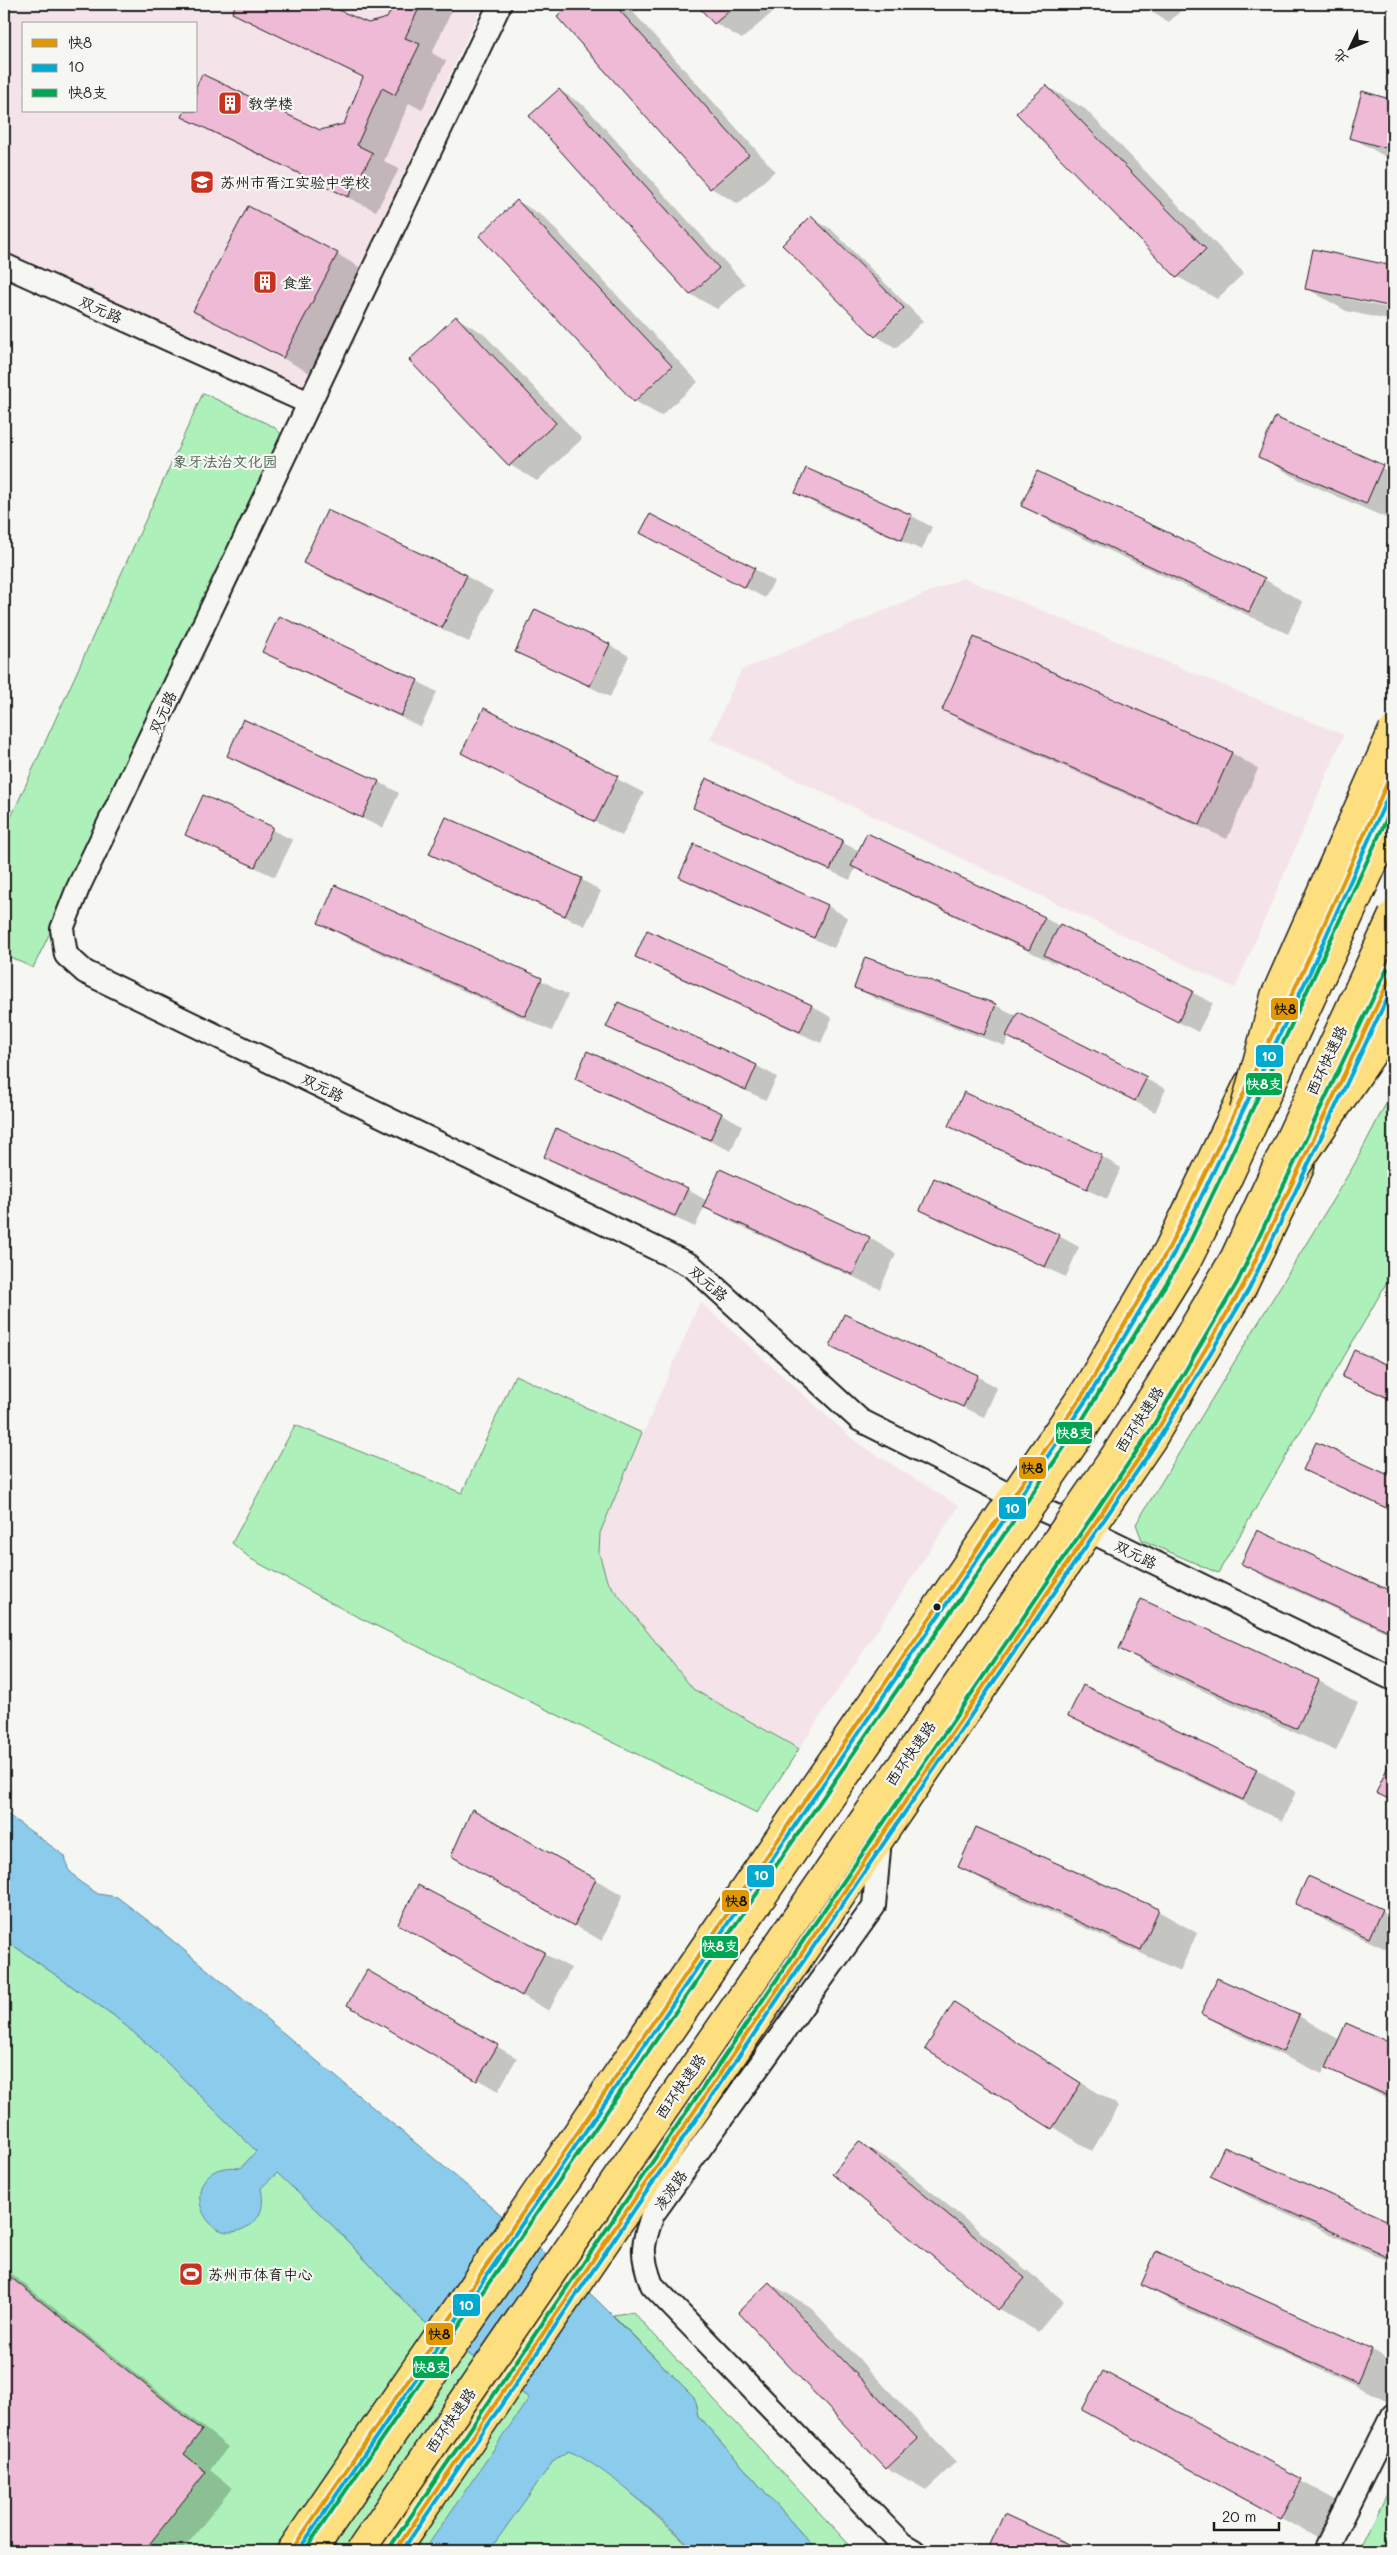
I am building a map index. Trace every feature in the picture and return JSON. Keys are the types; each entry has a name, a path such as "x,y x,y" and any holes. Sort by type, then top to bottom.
{"main road":[{"path":"1226,1182 1275,996 1393,730"},
{"path":"291,2551 523,2216 1086,1390 1168,1250 1305,967 1393,770"},
{"path":"312,2551 1081,1433 1186,1261 1226,1182 1393,820"},
{"name":"西环快速路","path":"360,2551 1114,1457 1160,1385 1235,1257 1393,915"},
{"path":"394,2551 592,2264 1152,1439 1243,1286 1393,972"},
{"path":"1235,1257 1376,1048 1393,1011"}],"street":[{"path":"308,403 500,4"},
{"name":"双元路","path":"4,265 308,403 78,888 62,929 66,955 85,972 692,1266 860,1420 1014,1498 1090,1531 1393,1679"},
{"name":"凌波路","path":"880,1838 874,1906 653,2214 645,2237 643,2261 652,2285 902,2544 914,2551"},
{"path":"1325,2551 1393,2415"}],"shaded area":[{"name":"苏州市胥江实验中学校","path":"4,4 483,4 302,391 4,253"},
{"path":"963,578 1344,735 1235,988 710,739 741,670"},
{"path":"700,1302 856,1442 959,1506 799,1749 693,1689 607,1581 599,1553 600,1533"}],"green space":[{"name":"象牙法治文化园","path":"203,393 274,427 281,434 285,446 33,968 4,954 4,833"},
{"path":"1393,1090 1393,1271 1218,1573 1142,1540 1136,1524 1354,1165"},
{"path":"515,1375 642,1433 600,1533 599,1553 607,1581 693,1689 799,1749 757,1813 350,1613 251,1559 232,1543 295,1425 462,1493"},
{"name":"苏州市体育中心","path":"4,1939 113,2015 152,2048 335,2228 421,2319 529,2398 694,2551 4,2551"},
{"path":"633,2312 855,2551 817,2551 698,2416 694,2397 613,2315"},
{"path":"1393,2482 1393,2551 1359,2551"}],"water":[{"path":"4,1812 65,1856 68,1869 80,1882 98,1894 117,1897 155,1926 490,2205 596,2299 694,2397 698,2416 817,2551 694,2551 634,2495 582,2457 568,2451 554,2460 489,2551 424,2551 529,2398 421,2319 335,2228 277,2173 261,2188 262,2208 258,2217 250,2225 233,2232 218,2229 207,2220 201,2206 200,2191 206,2178 219,2169 241,2168 256,2151 152,2048 113,2015 4,1939"}],"building":[{"name":"教学楼","path":"236,4 325,4 368,23 387,18 394,4 421,4 405,38 420,44 395,95 382,88 357,145 373,153 348,197 182,117 184,112 198,112 198,83 202,74 320,130 344,124 363,77 232,13"},
{"path":"572,4 614,4 749,155 710,189 557,17"},
{"path":"696,4 738,4 714,24"},
{"path":"1046,85 1206,249 1177,278 1016,113"},
{"path":"559,89 719,268 690,295 529,116"},
{"path":"1362,91 1393,100 1393,150 1349,138"},
{"path":"517,200 672,366 634,402 479,236"},
{"name":"食堂","path":"248,206 338,253 283,358 193,311"},
{"path":"811,216 904,308 875,337 782,245"},
{"path":"1313,249 1393,266 1393,307 1305,289"},
{"path":"456,316 556,423 509,466 409,360"},
{"path":"1275,417 1383,465 1366,504 1258,457"},
{"path":"806,468 912,515 902,540 795,493"},
{"path":"1037,471 1265,578 1249,612 1021,506"},
{"path":"327,510 467,575 442,628 303,563"},
{"path":"650,514 755,568 745,588 640,533"},
{"path":"535,609 610,644 590,686 515,652"},
{"path":"279,616 418,680 401,716 262,652"},
{"path":"974,637 1232,752 1200,825 942,710"},
{"path":"484,708 618,776 595,822 461,753"},
{"path":"243,719 379,781 362,818 227,756"},
{"path":"706,778 843,840 830,870 693,808"},
{"path":"203,795 273,827 255,867 185,835"},
{"path":"446,817 582,878 565,916 429,854"},
{"path":"867,833 1045,917 1029,950 851,866"},
{"path":"694,844 828,905 814,938 679,877"},
{"path":"335,885 542,978 525,1016 318,923"},
{"path":"1060,924 1193,991 1178,1022 1044,955"},
{"path":"647,930 812,1005 800,1032 635,957"},
{"path":"865,957 996,1004 984,1035 854,988"},
{"path":"618,1002 757,1065 746,1090 606,1027"},
{"path":"1018,1012 1147,1077 1135,1101 1006,1036"},
{"path":"587,1051 722,1113 710,1140 575,1079"},
{"path":"964,1092 1102,1155 1087,1189 948,1126"},
{"path":"556,1128 688,1188 675,1216 544,1157"},
{"path":"720,1169 870,1237 853,1275 703,1207"},
{"path":"934,1178 1060,1235 1045,1267 920,1210"},
{"path":"844,1314 978,1375 963,1407 830,1346"},
{"path":"1354,1350 1393,1367 1393,1400 1342,1377"},
{"path":"1316,1442 1393,1477 1393,1511 1303,1470"},
{"path":"1257,1530 1393,1592 1393,1633 1241,1564"},
{"path":"1141,1599 1319,1680 1297,1729 1119,1649"},
{"path":"1083,1685 1257,1769 1243,1800 1068,1716"},
{"path":"1393,1755 1393,1801 1376,1793"},
{"path":"472,1809 596,1879 574,1926 451,1856"},
{"path":"976,1827 1159,1909 1141,1950 958,1867"},
{"path":"1308,1876 1382,1909 1369,1938 1295,1904"},
{"path":"418,1885 545,1952 522,1996 398,1924"},
{"path":"367,1970 498,2045 477,2081 347,2005"},
{"path":"1217,1978 1299,2015 1283,2052 1201,2014"},
{"path":"954,2002 1081,2083 1052,2129 925,2049"},
{"path":"1346,2023 1393,2044 1393,2098 1326,2068"},
{"path":"859,2141 1025,2278 998,2310 832,2174"},
{"path":"1224,2147 1393,2223 1393,2259 1210,2176"},
{"path":"1156,2251 1372,2349 1357,2383 1141,2285"},
{"path":"4,2272 202,2430 184,2454 206,2472 144,2551 4,2551"},
{"path":"769,2282 918,2439 886,2469 738,2312"},
{"path":"1103,2371 1302,2479 1281,2519 1082,2410"},
{"path":"1004,2514 1084,2551 992,2551 988,2549"}],"transit line":[{"name":"快8","path":"291,2551 1086,1390 1168,1250 1305,967 1393,770"},
{"name":"10","path":"298,2551 1091,1393 1174,1253 1311,970 1393,785"},
{"name":"快8支","path":"307,2547 1076,1430 1182,1258 1387,818"},
{"name":"快8支","path":"390,2547 1147,1436 1237,1283 1387,969"},
{"name":"快8","path":"395,2551 1152,1439 1243,1286 1393,972"},
{"name":"10","path":"402,2551 1157,1442 1249,1289 1393,986"}],"place":[{"name":"教学楼","path":"230,103"},
{"name":"苏州市胥江实验中学校","path":"202,182"},
{"name":"食堂","path":"265,282"},
{"name":"苏州市体育中心","path":"191,2274"}]}
